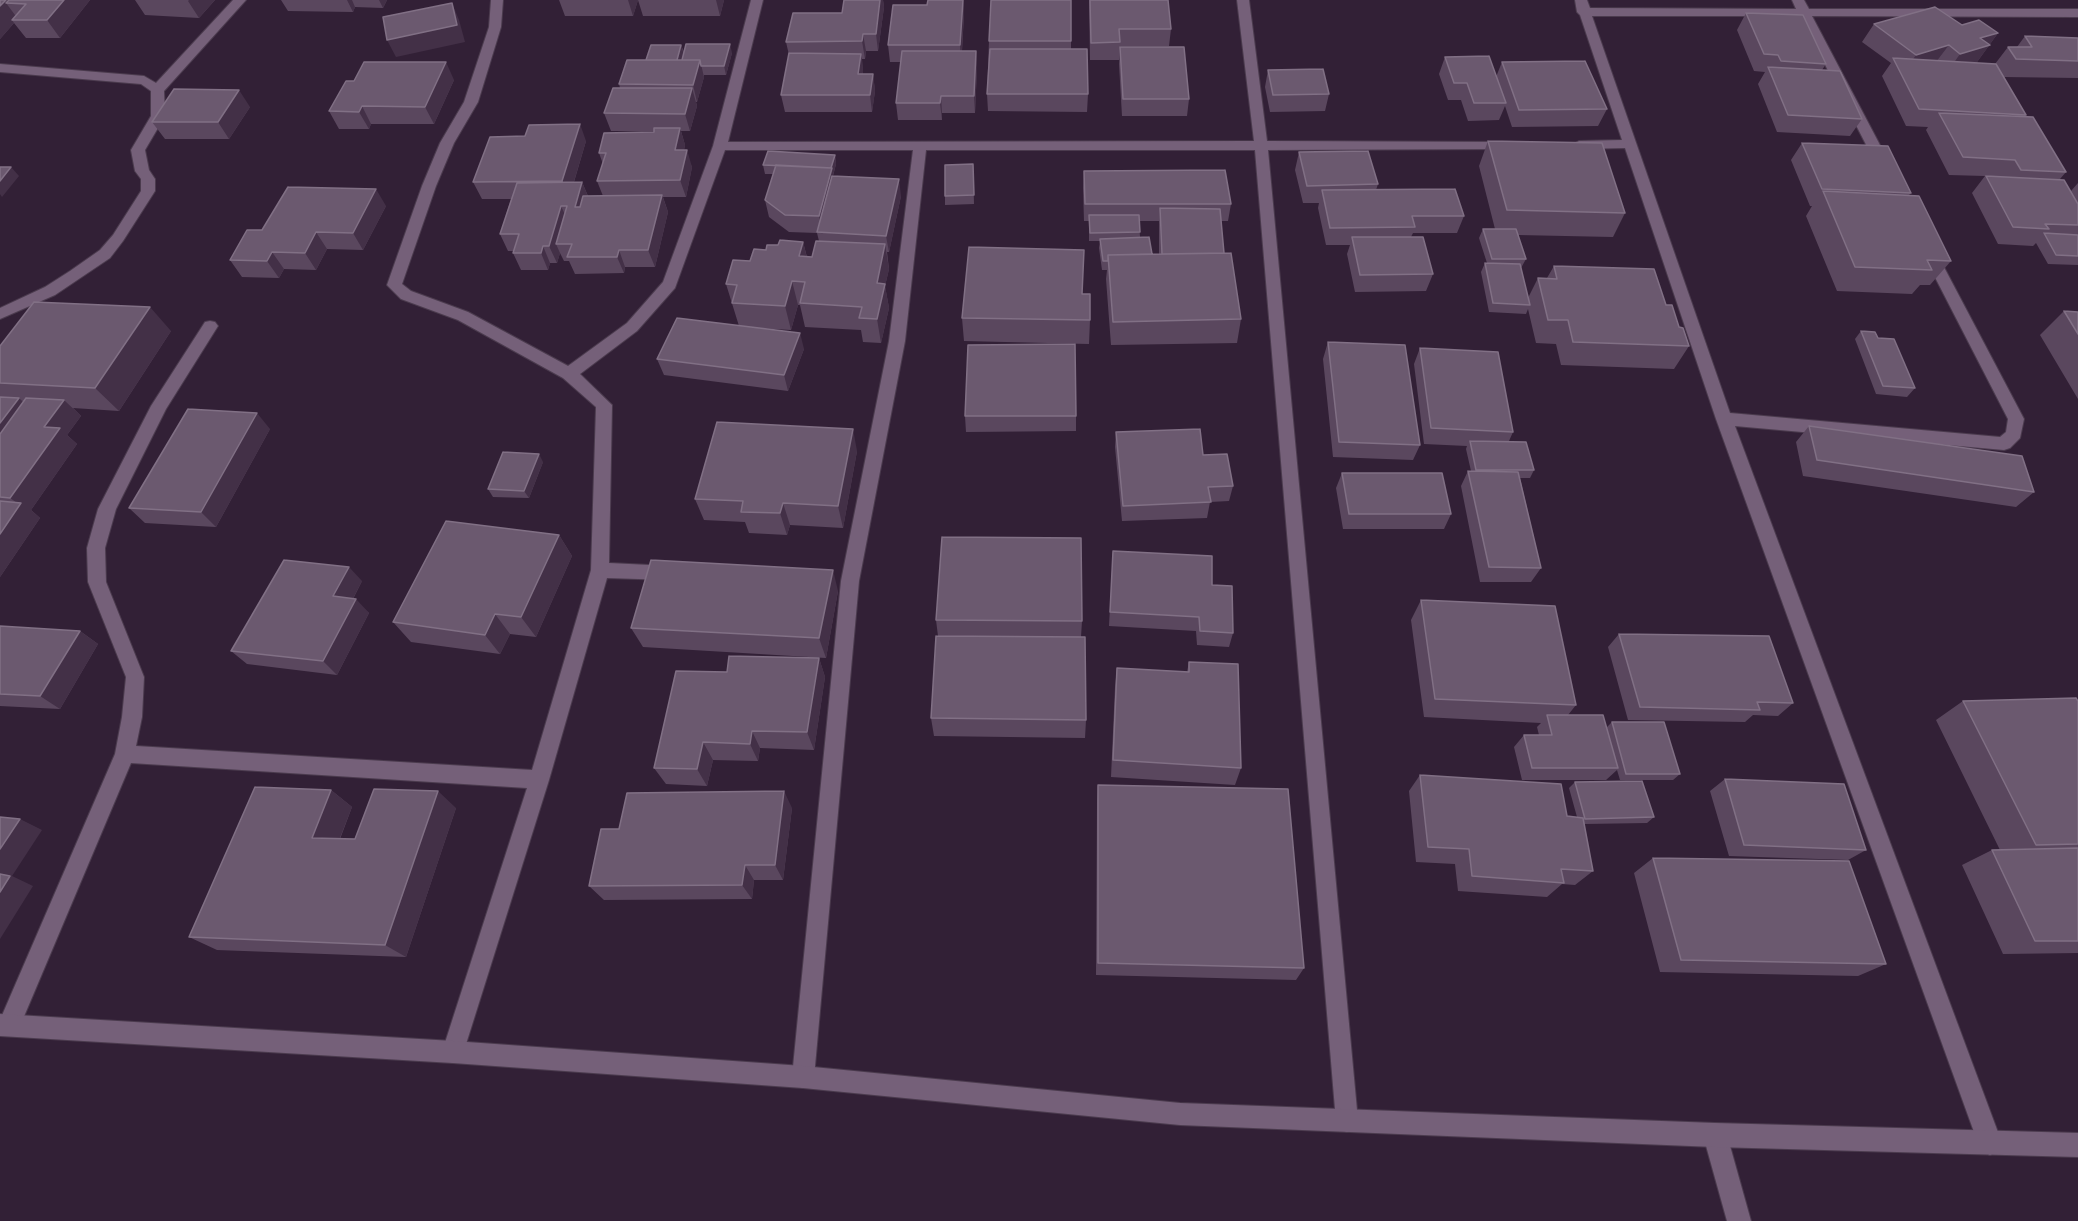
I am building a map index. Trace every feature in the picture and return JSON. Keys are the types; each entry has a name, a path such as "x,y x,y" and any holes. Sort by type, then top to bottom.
{"street":[{"path":"0,314 50,291 75,275 105,254 118,238 147,191 148,179 142,171 138,150 158,116 157,90 240,0"},
{"path":"453,1052 539,780 600,570 604,405 569,374 463,316 406,296 394,285 411,232 443,154 471,102 495,27 497,0"},
{"path":"569,374 632,327 670,284 720,146 757,0"},
{"path":"1243,0 1261,146 1347,1121"},
{"path":"1844,0 1851,13"},
{"path":"1990,1143 1724,419 1582,6 1801,6 1851,13 2078,13"},
{"path":"1801,6 1891,179"},
{"path":"0,68 144,80 157,90"},
{"path":"1571,145 1630,144"},
{"path":"720,146 1523,145"},
{"path":"802,1077 844,581 897,341 920,146"},
{"path":"1724,419 2004,444 2014,434 2016,420 1923,242"},
{"path":"210,326 159,406 107,509 96,548 97,582 135,677 132,717 125,754 4,1025 453,1052 802,1077 1180,1114 1715,1135 2078,1145"},
{"path":"600,570 683,574"},
{"path":"125,754 539,780"},
{"path":"1715,1135 1739,1221"}],"building":[{"path":"9,0 64,0 47,20 12,20 26,4 6,3"},
{"path":"844,0 880,0 876,34 863,34 862,41 786,42 793,13 842,13"},
{"path":"928,0 963,0 960,45 888,45 893,5 927,5"},
{"path":"991,0 1071,0 1071,41 989,41"},
{"path":"1090,0 1168,0 1171,29 1119,29 1120,42 1091,43"},
{"path":"452,3 457,25 387,40 383,17"},
{"path":"1935,7 1962,25 1979,20 1998,33 1980,38 1990,45 1960,54 1949,45 1916,55 1874,24"},
{"path":"1746,13 1803,15 1826,64 1781,61 1778,55 1764,54"},
{"path":"2025,36 2078,38 2078,61 2016,59 2008,47 2032,47"},
{"path":"686,44 730,44 724,66 701,66 700,60 682,60"},
{"path":"651,45 681,45 677,60 646,60"},
{"path":"1120,47 1184,47 1189,99 1123,99"},
{"path":"990,49 1087,49 1088,94 987,94"},
{"path":"902,51 976,51 974,96 941,96 940,103 896,103"},
{"path":"789,53 861,54 858,74 873,74 870,95 781,95"},
{"path":"1489,56 1506,103 1474,103 1467,83 1454,83 1445,57"},
{"path":"1893,58 1996,64 2026,115 1919,109"},
{"path":"627,60 700,60 693,85 619,84"},
{"path":"1585,61 1607,109 1519,110 1502,62"},
{"path":"364,62 446,62 425,107 362,106 359,112 329,111 346,81 354,81"},
{"path":"1768,67 1840,71 1862,119 1788,115"},
{"path":"1323,69 1329,94 1273,95 1268,70"},
{"path":"613,88 692,88 685,114 604,113"},
{"path":"174,89 239,90 218,122 152,122"},
{"path":"1939,113 2033,117 2066,172 2021,170 2015,160 1963,157"},
{"path":"580,124 562,181 473,182 490,137 525,136 529,125"},
{"path":"654,128 680,128 675,150 687,150 680,180 597,181 606,153 599,153 604,133 654,132"},
{"path":"1488,141 1602,143 1625,213 1507,210"},
{"path":"1802,143 1888,146 1911,193 1822,189"},
{"path":"768,151 835,155 831,168 763,165"},
{"path":"1368,151 1378,184 1307,186 1299,152"},
{"path":"973,164 974,195 945,196 945,165"},
{"path":"776,165 832,168 819,216 785,215 765,200"},
{"path":"0,167 11,167 0,181"},
{"path":"1225,170 1231,204 1085,204 1084,171"},
{"path":"832,176 899,179 886,236 817,232"},
{"path":"1986,176 2064,180 2078,204 2078,225 2045,224 2049,229 2013,227"},
{"path":"582,182 575,207 580,207 583,196 662,195 648,250 619,250 617,257 567,257 572,244 556,244 567,206 561,206 549,246 543,246 541,253 513,253 519,234 500,234 517,183"},
{"path":"288,187 376,189 353,233 316,232 305,253 272,252 267,261 230,260 247,230 262,230"},
{"path":"1455,189 1464,216 1412,216 1415,227 1330,228 1322,190"},
{"path":"1823,191 1919,196 1951,261 1927,260 1932,270 1855,267"},
{"path":"1160,208 1220,209 1224,253 1162,254"},
{"path":"1089,215 1139,215 1140,232 1090,233"},
{"path":"1483,229 1516,229 1526,259 1492,259"},
{"path":"2044,233 2078,235 2078,256 2056,255"},
{"path":"1149,237 1152,254 1108,255 1108,261 1103,261 1100,239"},
{"path":"1352,237 1423,237 1433,274 1360,275"},
{"path":"780,240 803,242 799,256 812,257 816,241 885,244 877,283 885,284 877,319 859,318 862,307 800,303 805,282 792,281 785,306 732,303 737,285 726,284 733,260 750,261 754,249 766,250 767,245 778,245"},
{"path":"969,247 1084,250 1082,294 1090,294 1090,320 962,318"},
{"path":"1231,253 1241,319 1113,322 1108,255"},
{"path":"1485,263 1520,264 1530,305 1493,303"},
{"path":"1554,266 1654,269 1666,305 1672,305 1679,327 1683,328 1689,346 1573,342 1568,320 1548,320 1538,278 1557,279"},
{"path":"34,302 150,307 95,388 0,383 0,346"},
{"path":"2064,311 2078,312 2078,334"},
{"path":"677,318 800,333 784,375 657,359"},
{"path":"1861,331 1875,332 1878,338 1894,339 1915,388 1883,386"},
{"path":"1328,342 1405,345 1420,445 1339,442"},
{"path":"1075,344 1076,416 965,416 968,345"},
{"path":"1420,348 1498,352 1513,432 1431,428"},
{"path":"0,397 19,398 0,423"},
{"path":"26,398 64,400 44,427 60,428 10,498 0,497 0,434"},
{"path":"188,409 257,413 201,512 129,508"},
{"path":"717,422 853,429 838,506 783,503 780,513 741,512 743,501 695,499"},
{"path":"1809,426 2022,456 2034,492 1817,460"},
{"path":"1200,429 1203,455 1227,454 1233,486 1208,487 1211,502 1123,506 1116,432"},
{"path":"1470,441 1526,442 1534,470 1476,470"},
{"path":"503,452 539,454 524,491 488,489"},
{"path":"1468,471 1518,472 1541,568 1489,567"},
{"path":"1342,473 1442,473 1451,514 1349,514"},
{"path":"0,501 21,503 0,534"},
{"path":"446,521 559,535 521,617 495,614 485,635 393,622"},
{"path":"942,537 1081,538 1082,621 936,620"},
{"path":"1113,551 1212,556 1212,585 1232,586 1233,633 1200,631 1199,617 1110,612"},
{"path":"284,560 349,567 333,596 356,599 323,661 231,651"},
{"path":"651,560 833,570 819,638 631,628"},
{"path":"1421,600 1555,606 1576,705 1435,699"},
{"path":"0,626 80,631 40,696 0,694"},
{"path":"1619,634 1769,636 1793,703 1757,702 1760,710 1640,707"},
{"path":"936,636 1085,637 1086,720 931,718"},
{"path":"729,656 819,658 807,732 752,731 750,744 703,742 697,769 654,768 676,671 727,672"},
{"path":"1189,662 1238,664 1241,768 1113,760 1117,668 1189,672"},
{"path":"2076,698 2078,701 2078,844 2036,845 1963,701"},
{"path":"1547,715 1603,715 1618,768 1532,768 1524,735 1552,735"},
{"path":"1612,722 1664,722 1680,774 1626,774"},
{"path":"1420,775 1561,784 1567,816 1583,818 1593,871 1561,869 1564,883 1472,876 1469,849 1428,847"},
{"path":"1725,779 1844,784 1866,850 1744,845"},
{"path":"1642,781 1654,817 1585,819 1575,782"},
{"path":"1098,785 1288,789 1304,968 1098,963"},
{"path":"255,787 331,790 312,838 355,839 374,789 438,791 385,945 189,937"},
{"path":"784,791 775,865 745,865 742,885 589,886 601,829 619,829 627,793"},
{"path":"0,817 20,819 0,849"},
{"path":"2078,848 2078,941 2035,941 1992,850"},
{"path":"1653,858 1849,861 1886,964 1681,960"},
{"path":"0,874 10,876 0,892"}]}
